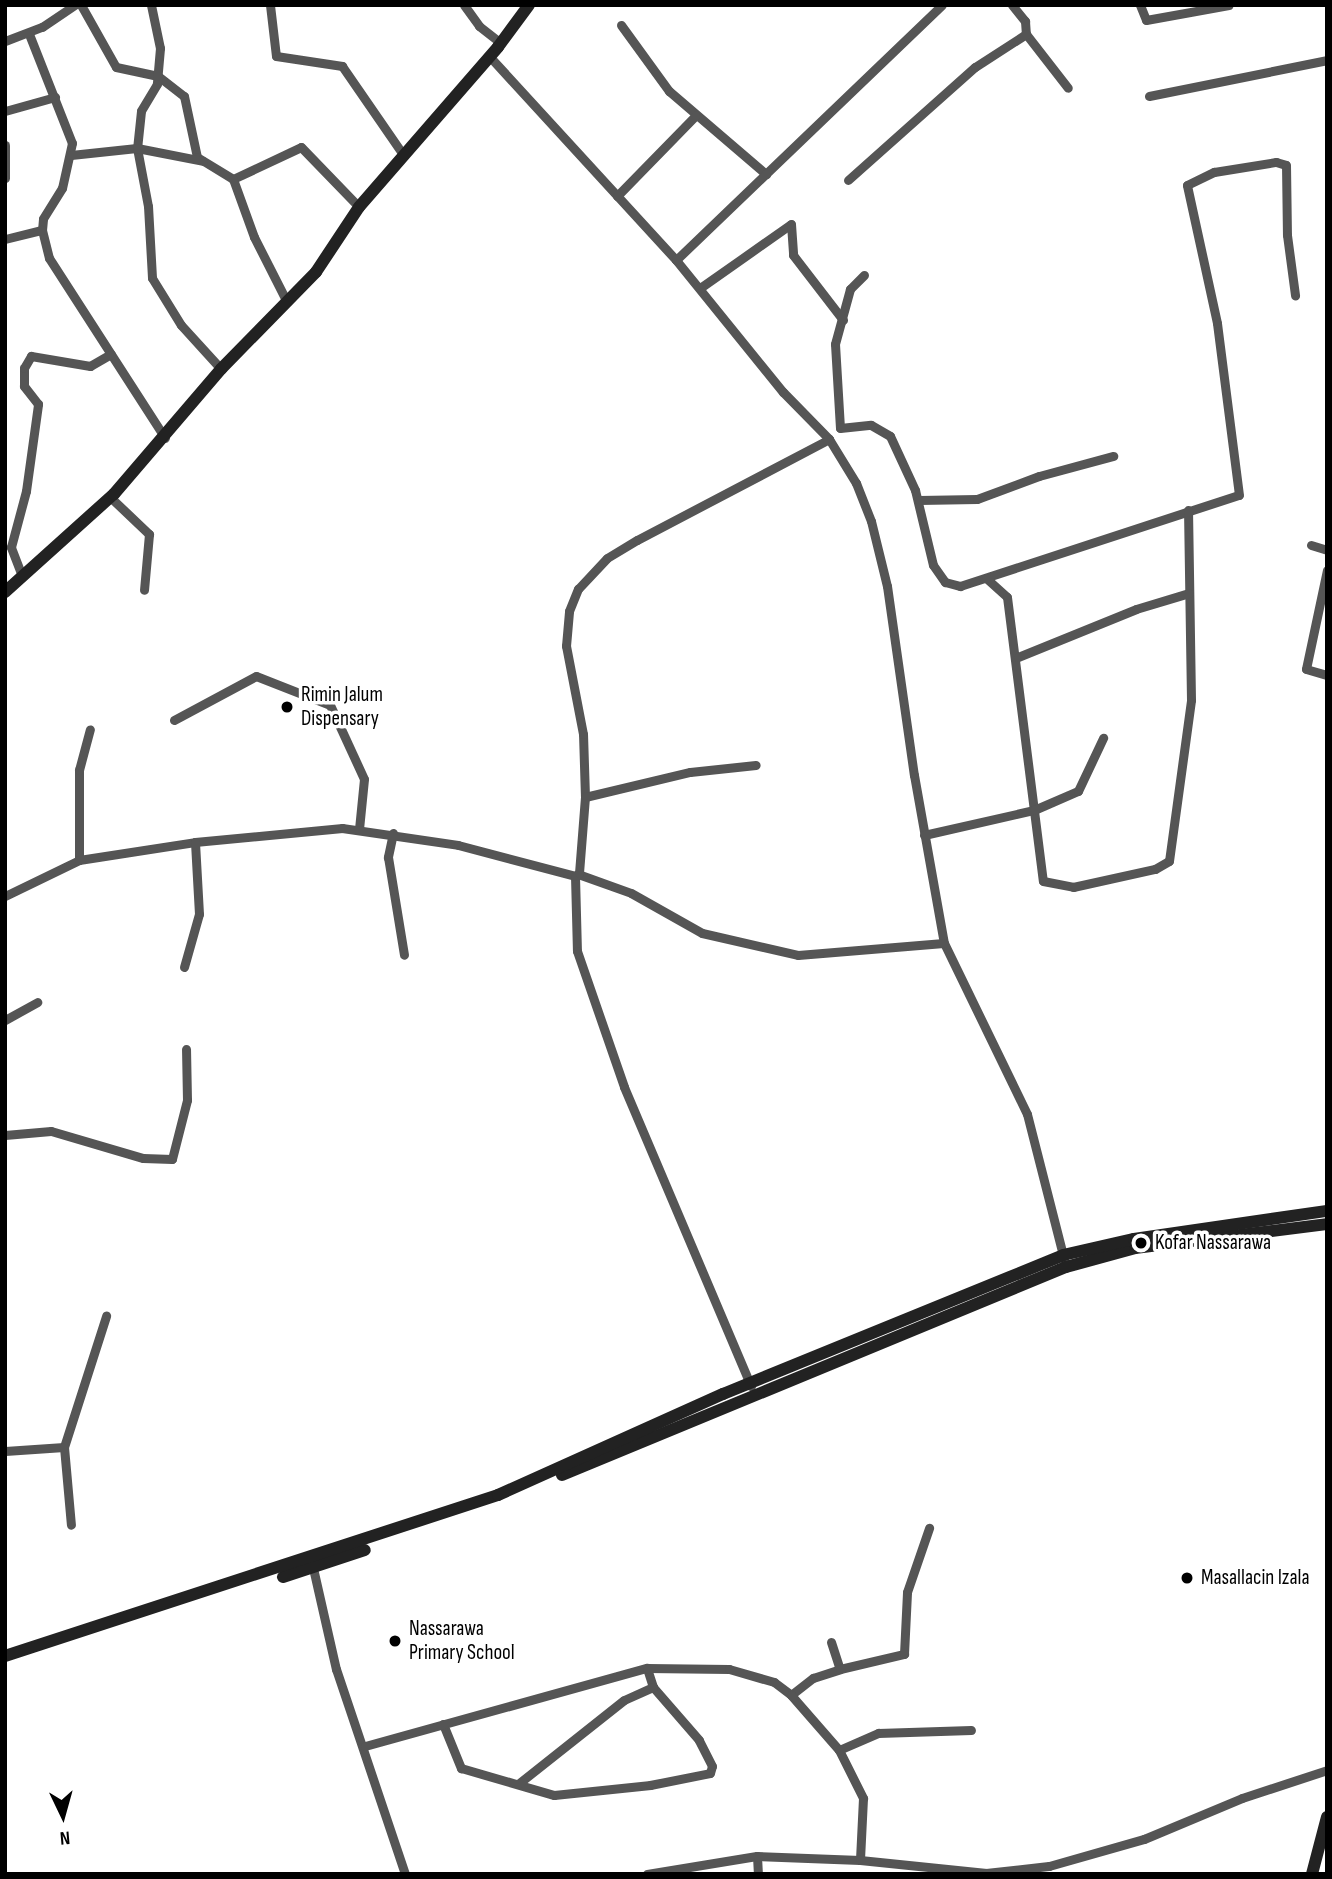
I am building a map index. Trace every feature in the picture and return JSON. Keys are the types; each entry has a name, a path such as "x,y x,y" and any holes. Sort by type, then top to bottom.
{"street":[{"path":"5,41 29,34 75,5"},
{"path":"81,5 117,68 158,76 184,96 197,157 211,163 233,179 254,237 287,302"},
{"path":"151,5 160,48 158,76 141,111 137,148 148,206 152,278 181,325 222,369"},
{"path":"270,5 276,56 342,66 404,156"},
{"path":"464,5 480,26 501,43"},
{"path":"5,592 110,497 165,438 222,369 316,272 359,207 490,57 529,5"},
{"path":"676,260 942,5"},
{"path":"1012,5 1025,21 1026,34 1068,88"},
{"path":"1140,5 1146,20 1229,5"},
{"path":"621,25 670,91 695,116 766,174"},
{"path":"29,34 72,142 62,188 43,219 41,230 49,258 165,438"},
{"path":"848,180 975,67 1026,34"},
{"path":"490,57 676,260 783,392 829,439 856,484 878,546 944,943 1027,1114 1065,1261"},
{"path":"1149,96 1327,60"},
{"path":"5,111 55,97"},
{"path":"617,195 695,116"},
{"path":"5,145 5,178"},
{"path":"233,179 301,147 359,207"},
{"path":"71,155 137,148 211,163"},
{"path":"864,275 850,289 835,344 840,428 871,425 890,436 919,500 933,565 945,582 960,586 1239,495 1217,323 1186,186 1214,172 1276,162 1286,165 1287,234 1295,295"},
{"path":"700,288 791,224 793,255 843,320"},
{"path":"5,239 41,230"},
{"path":"22,576 11,547 26,491 38,404 24,386 24,368 31,356 90,366 111,354"},
{"path":"752,1388 624,1087 577,951 576,875 585,797 583,734 566,646 569,611 578,589 607,558 829,439"},
{"path":"919,500 977,499 1039,476 1113,456"},
{"path":"110,497 149,534 144,590"},
{"path":"986,578 1007,597 1018,657 1043,881 1073,887 1155,869 1169,861 1191,700 1188,510"},
{"path":"1311,545 1327,550"},
{"path":"1327,570 1306,669 1327,675"},
{"path":"1018,657 1136,608 1189,593"},
{"path":"174,720 256,676 311,694 330,705 365,779 359,828"},
{"path":"79,860 79,770 90,729"},
{"path":"924,835 1034,810 1078,791 1103,738"},
{"path":"585,797 690,772 756,765"},
{"path":"5,897 79,860 195,842 359,828 393,832 576,875 631,893 702,933 798,955 944,943"},
{"path":"393,832 388,857 404,955"},
{"path":"184,967 199,914 195,842"},
{"path":"5,1020 37,1002"},
{"path":"5,1135 51,1130 143,1158 172,1159 187,1100 186,1049"},
{"path":"5,1656 498,1495 1065,1261 1134,1239 1327,1211"},
{"path":"1065,1261 1135,1248 1327,1224"},
{"path":"71,1525 64,1447 106,1316"},
{"path":"5,1662 313,1568 500,1502 752,1388"},
{"path":"5,1451 64,1447"},
{"path":"791,1695 813,1678 904,1654 907,1592 929,1528"},
{"path":"313,1568 336,1669 365,1746 405,1874"},
{"path":"831,1642 840,1669"},
{"path":"365,1746 648,1668 729,1669 774,1682 791,1695 839,1750 863,1798 860,1860"},
{"path":"443,1724 461,1768 568,1795 710,1773 712,1766 699,1740 653,1687 648,1668"},
{"path":"517,1784 624,1700 653,1687"},
{"path":"839,1750 878,1733 971,1730"},
{"path":"647,1874 757,1856 860,1860 986,1873 1049,1867 1144,1839 1242,1798 1327,1770"},
{"path":"1312,1874 1327,1817"},
{"path":"757,1856 758,1874"}],"place":[{"name":"Rimin Jalum Dispensary","path":"287,707"},
{"name":"Kofar Nassarawa","path":"1141,1243"},
{"name":"Masallacin Izala","path":"1187,1578"},
{"name":"Nassarawa Primary School","path":"395,1641"}]}
